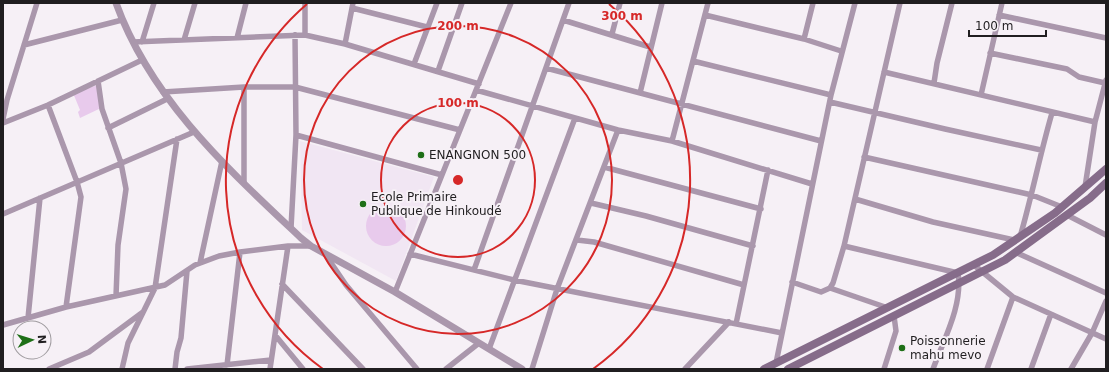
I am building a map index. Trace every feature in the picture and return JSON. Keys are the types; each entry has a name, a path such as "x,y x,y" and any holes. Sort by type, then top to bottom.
{"main road":[{"path":"764,369 993,255 1062,207 1106,169"},
{"path":"788,369 1006,260 1106,183"}],"street":[{"path":"3,119 5,101 37,3"},
{"path":"116,3 132,42 167,99 194,132 291,228 311,246 395,292 522,369"},
{"path":"142,42 154,3"},
{"path":"184,40 195,3"},
{"path":"237,38 246,3"},
{"path":"305,35 306,3"},
{"path":"414,64 437,3"},
{"path":"438,71 462,3"},
{"path":"395,292 511,3"},
{"path":"474,270 569,3"},
{"path":"612,34 620,3"},
{"path":"640,93 650,47 662,3"},
{"path":"672,141 708,3"},
{"path":"804,39 813,3"},
{"path":"776,363 831,95 841,51 855,3"},
{"path":"792,282 821,292 830,288 839,268 900,3"},
{"path":"934,83 937,63 952,3"},
{"path":"981,95 1002,3"},
{"path":"345,44 353,6 427,27"},
{"path":"705,15 804,39 841,51"},
{"path":"999,15 1106,38"},
{"path":"24,45 122,20"},
{"path":"563,20 650,47"},
{"path":"291,228 296,135 295,35"},
{"path":"132,42 305,35 345,44 479,84"},
{"path":"990,53 1067,70 1078,77 1106,81 1095,122 1085,188"},
{"path":"3,123 48,105 142,60"},
{"path":"693,61 831,95"},
{"path":"546,68 821,141"},
{"path":"884,72 1095,122"},
{"path":"98,81 101,105 121,163 126,191 118,245 116,296"},
{"path":"244,87 244,183"},
{"path":"163,92 244,87 295,87 460,130"},
{"path":"476,90 618,130 672,141 812,184"},
{"path":"108,128 167,99"},
{"path":"830,102 945,130 1041,150"},
{"path":"48,105 77,182 81,206 66,307"},
{"path":"855,199 933,222 1017,239 1032,196 1041,150 1052,113"},
{"path":"489,349 575,118"},
{"path":"532,369 557,289 618,130"},
{"path":"3,214 194,132"},
{"path":"296,135 442,175"},
{"path":"122,369 128,343 144,312 154,288 177,139"},
{"path":"864,156 1032,196 1062,207"},
{"path":"200,264 222,161"},
{"path":"604,166 761,209"},
{"path":"736,324 768,170"},
{"path":"28,318 40,198"},
{"path":"591,203 646,216 753,246"},
{"path":"1066,215 1106,235"},
{"path":"577,240 590,241 744,285"},
{"path":"3,325 66,307 165,285 200,264 219,256 288,246 311,246"},
{"path":"270,369 288,246"},
{"path":"844,246 958,273 959,283 955,309 933,369"},
{"path":"227,365 240,252"},
{"path":"1016,252 1106,293"},
{"path":"325,254 346,285 417,369"},
{"path":"410,254 514,280 782,333"},
{"path":"974,264 1013,297 1106,339"},
{"path":"175,369 177,352 181,338 187,272"},
{"path":"282,284 363,369"},
{"path":"830,288 889,308"},
{"path":"987,369 1013,297"},
{"path":"1071,369 1092,333 1106,301"},
{"path":"50,369 89,352 144,312"},
{"path":"1031,369 1052,314"},
{"path":"884,369 896,331 894,316"},
{"path":"685,369 729,322"},
{"path":"275,335 303,369"},
{"path":"446,369 479,343"},
{"path":"187,369 271,360"}],"shaded area":[{"path":"98,85 101,108 80,118 78,112 80,110 73,93"},
{"name":"Ecole Primaire Publique de Hinkoudé","path":"300,141 434,177 396,281 302,230"},
{"path":"386,206 394,208 400,212 404,218 406,226 404,234 400,240 394,244 386,246 378,244 372,240 368,234 366,226 368,218 372,212 378,208"}],"place":[{"name":"ENANGNON 500","path":"421,155"},
{"name":"Ecole Primaire Publique de Hinkoudé","path":"363,204"},
{"name":"Poissonnerie mahu mevo","path":"902,348"}]}
